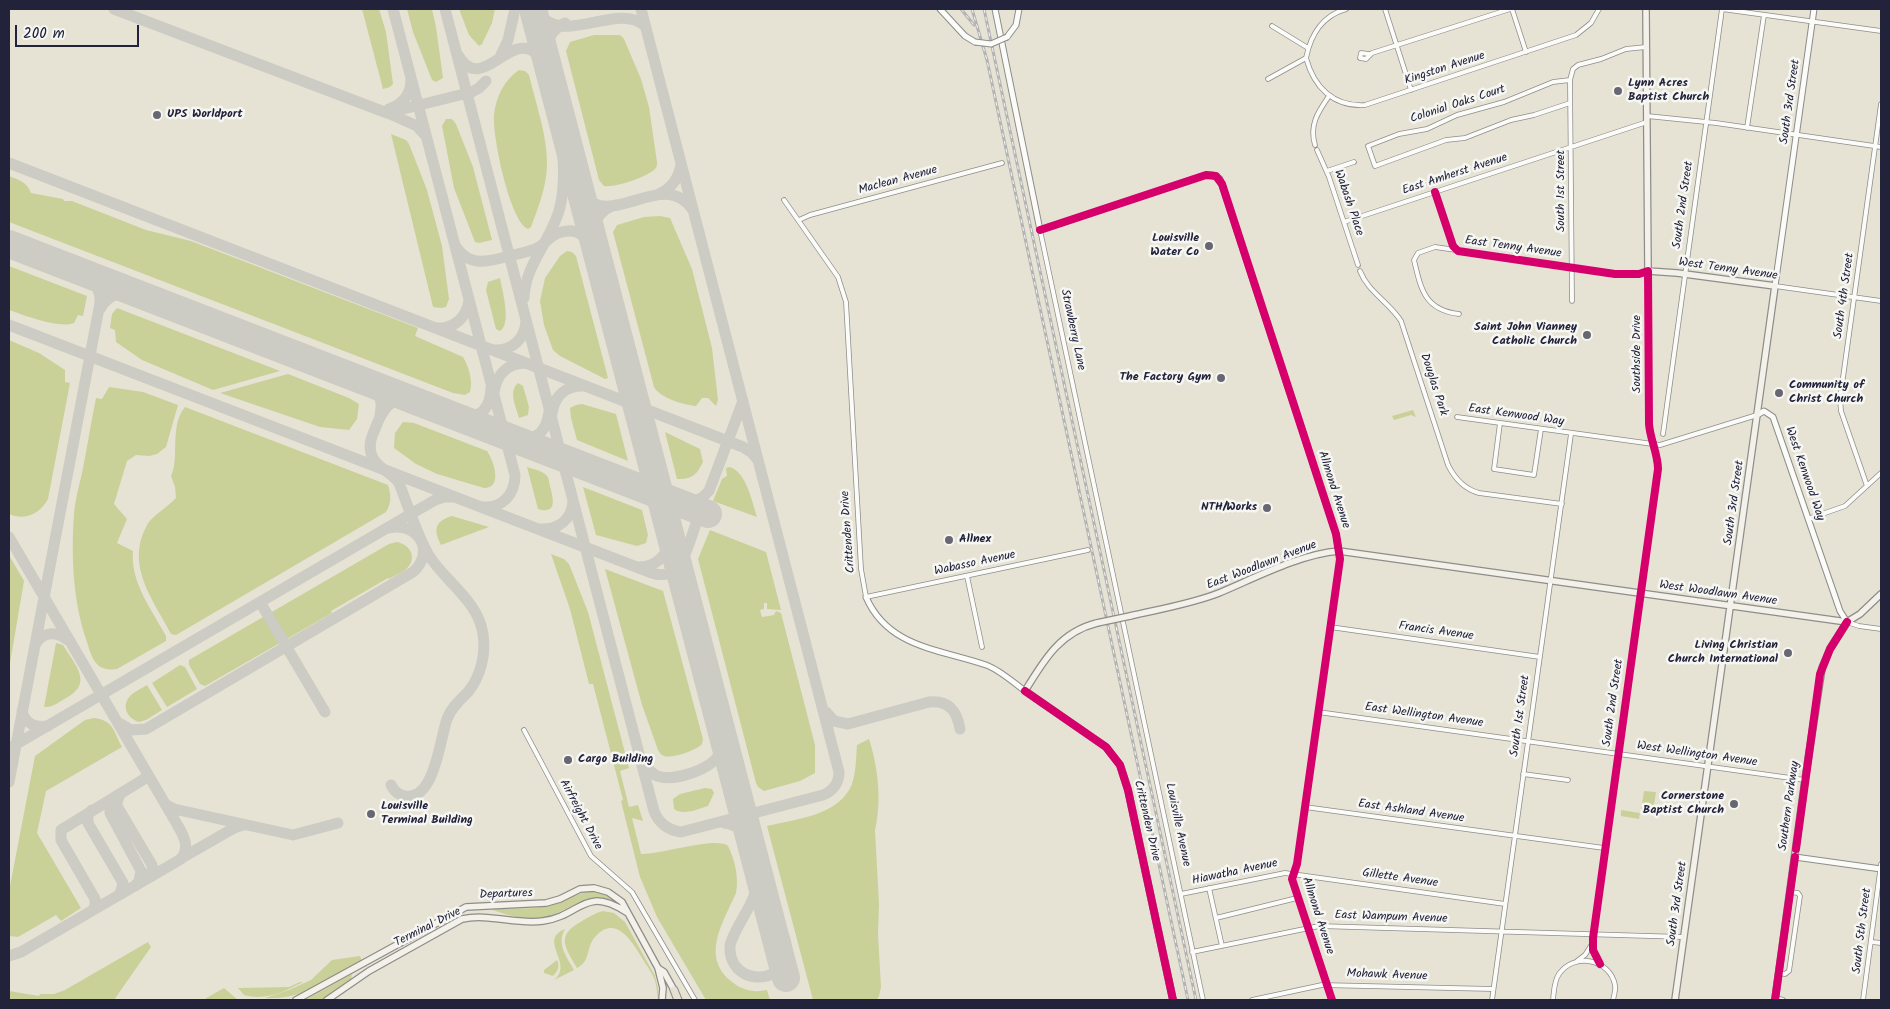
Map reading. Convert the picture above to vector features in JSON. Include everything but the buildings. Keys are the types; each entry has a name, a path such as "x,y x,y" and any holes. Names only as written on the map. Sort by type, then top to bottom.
{"highway":[{"path":"674,990 680,1000"}],"main road":[{"name":"Southside Drive","path":"1646,9 1648,271"},
{"name":"West Tenny Avenue","path":"1648,271 1657,270 1775,286"},
{"name":"South 3rd Street","path":"1675,1000 1775,286"},
{"name":"East Woodlawn Avenue","path":"1025,691 1059,643 1077,630 1097,623 1207,597 1277,568 1328,552 1339,551 1551,580"},
{"name":"West Woodlawn Avenue","path":"1551,580 1847,622"},
{"name":"Southern Parkway","path":"1776,999 1822,668 1830,650 1847,622 1860,614 1881,594"},
{"name":"Crittenden Drive","path":"1025,691 1106,747 1120,765 1128,790 1174,1000"},
{"name":"Departures","path":"296,1000 466,907 546,904 580,889 594,888 614,895 622,902 627,914"},
{"name":"Terminal Drive","path":"328,1000 368,970 462,919 477,917 543,922 560,917 586,903 597,901 613,904 627,914"},
{"path":"627,914 658,968 663,988 662,1000"},
{"path":"658,968 664,972 674,990"}],"street":[{"path":"940,9 965,36 975,42 991,44 1008,37 1016,26 1019,9"},
{"name":"Strawberry Lane","path":"994,9 1130,655"},
{"path":"1329,96 1317,84 1306,58 1313,34 1322,22 1332,14 1346,9"},
{"path":"1385,9 1411,90"},
{"path":"1369,54 1511,9 1526,52"},
{"name":"Kingston Avenue","path":"1329,96 1340,102 1356,106 1369,104 1576,35 1591,23 1599,9"},
{"path":"1722,9 1881,31"},
{"name":"South 2nd Street","path":"1663,434 1722,9"},
{"name":"South 3rd Street","path":"1775,286 1814,9"},
{"path":"1747,128 1764,15"},
{"path":"1272,26 1308,48"},
{"path":"1570,80 1571,72 1578,64 1601,59 1626,49 1646,47"},
{"path":"1268,79 1306,58"},
{"name":"Colonial Oaks Court","path":"1570,80 1553,82 1504,102 1457,115 1427,129 1399,134 1368,146 1375,166 1446,140 1466,138 1511,120 1534,115 1570,103"},
{"name":"South 1st Street","path":"1570,80 1572,301"},
{"name":"Wabash Place","path":"1329,96 1313,122 1312,135 1327,171 1358,265"},
{"name":"South 4th Street","path":"1867,486 1840,406 1881,104"},
{"path":"1647,119 1706,122 1881,147"},
{"name":"East Amherst Avenue","path":"1344,222 1572,147 1647,119"},
{"path":"1327,171 1354,162"},
{"name":"Maclean Avenue","path":"799,220 1002,163"},
{"name":"Allmond Avenue","path":"1040,230 1206,176 1212,175 1220,179 1332,523 1339,551 1340,559 1297,864 1292,874 1292,881 1332,1000"},
{"path":"1435,192 1454,248"},
{"name":"Crittenden Drive","path":"784,200 838,277 846,302 862,569 866,597 876,616 897,635 916,644 987,665 1025,691"},
{"name":"East Tenny Avenue","path":"1459,314 1444,312 1430,303 1424,292 1414,260 1419,252 1432,247 1454,248 1573,267"},
{"name":"West Tenny Avenue","path":"1573,267 1622,274 1640,274 1648,271"},
{"name":"Douglas Park","path":"1360,271 1370,288 1393,310 1401,321 1451,471 1458,480 1468,489 1490,495 1562,504"},
{"name":"Southside Drive","path":"1648,271 1649,424 1653,445"},
{"name":"West Tenny Avenue","path":"1775,286 1881,301"},
{"name":"West Kenwood Way","path":"1571,434 1653,445 1670,442 1764,412 1773,417 1840,611 1847,622"},
{"name":"East Kenwood Way","path":"1457,417 1571,434"},
{"path":"1500,423 1494,469 1534,474 1541,429"},
{"name":"South 1st Street","path":"1492,1000 1571,434"},
{"name":"South 2nd Street","path":"1614,1000 1616,986 1610,974 1600,964 1592,944 1658,469 1653,445"},
{"path":"1808,519 1845,506 1881,473"},
{"name":"Wabasso Avenue","path":"866,597 1088,550"},
{"path":"967,576 982,647"},
{"name":"West Woodlawn Avenue","path":"1847,622 1881,629"},
{"name":"Francis Avenue","path":"1330,627 1540,657"},
{"name":"Louisville Avenue","path":"1130,655 1203,1000"},
{"name":"East Wellington Avenue","path":"1318,712 1528,741"},
{"name":"Airfreight Drive","path":"524,730 591,856 632,892 695,1000"},
{"name":"West Wellington Avenue","path":"1528,741 1805,780"},
{"path":"1523,774 1568,780"},
{"name":"East Ashland Avenue","path":"1305,807 1604,848"},
{"path":"1795,858 1881,869"},
{"name":"South 5th Street","path":"1863,1000 1881,864"},
{"name":"Hiawatha Avenue","path":"1181,894 1278,873 1292,874"},
{"name":"Gillette Avenue","path":"1292,874 1505,904"},
{"path":"1209,888 1222,946"},
{"path":"1779,973 1785,974 1790,971 1800,894 1790,892"},
{"path":"1216,918 1298,898"},
{"name":"East Wampum Avenue","path":"1192,952 1319,926 1683,937"},
{"path":"1872,942 1881,943"},
{"path":"1553,1000 1555,984 1559,974 1587,952 1592,944"},
{"path":"1576,962 1589,961 1600,964"},
{"name":"Mohawk Avenue","path":"1252,1000 1328,985 1493,989"},
{"path":"1776,999 1783,1000"}],"green space":[{"path":"362,9 379,9 386,32 393,84 390,87 383,89"},
{"path":"407,9 432,9 443,78 436,82 432,80 413,32"},
{"path":"459,9 495,9 492,23 482,44 479,46 469,35"},
{"path":"594,35 620,35 624,39 641,79 649,107 657,166 651,172 623,184 604,186 599,180 566,51 570,42"},
{"path":"519,70 525,71 529,75 544,133 547,156 543,190 531,227 528,229 521,223 509,195 499,158 494,125 495,108 499,95 509,79"},
{"path":"446,119 452,119 456,124 473,167 492,240 475,242 454,188 442,126"},
{"path":"391,134 406,140 409,144 427,190 442,246 449,299 446,307 433,307"},
{"path":"9,176 25,184 31,193 63,199 64,201 72,201 146,230 191,241 418,328 415,336 463,357 470,374 470,392 465,395 453,393 9,222"},
{"path":"660,216 670,218 692,269 712,348 718,400 716,406 708,398 702,398 696,406 685,404 667,398 654,387 613,232 617,225 644,217"},
{"path":"567,251 572,252 576,256 608,378 605,379 560,356 553,350 544,325 540,301 545,278 560,256"},
{"path":"9,266 87,296 83,316 78,315 74,323 60,324 41,321 9,310"},
{"path":"500,278 506,314 504,327 500,331 496,329 486,290 488,282"},
{"path":"117,308 280,371 213,390 142,360 116,342 115,330 110,328 112,314"},
{"path":"9,340 39,353 65,370 65,382 70,383 48,499 41,509 32,515 21,517 9,514"},
{"path":"288,374 349,398 359,404 357,419 349,430 320,427 220,393"},
{"path":"518,383 523,386 529,407 528,415 519,418 513,395"},
{"path":"109,387 143,392 178,405 166,447 157,454 149,456 136,455 127,461 114,504 127,519 117,543 133,551 133,562 138,585 166,636 166,641 117,669 99,666 90,652 78,609 74,578 73,546 75,504 96,398 102,399"},
{"path":"582,404 616,414 628,461 577,440 570,408"},
{"path":"185,407 388,485 390,498 386,512 176,635 171,634 149,594 140,568 139,554 141,540 147,525 176,498 171,476 174,469 177,423"},
{"path":"1413,410 1416,417 1411,415 1394,420 1392,416"},
{"path":"403,422 414,423 487,451 494,467 495,479 493,484 490,487 484,488 437,474 416,464 394,448 395,433"},
{"path":"665,432 700,449 703,462 693,476 677,479"},
{"path":"527,467 542,472 548,477 553,500 549,510 538,509"},
{"path":"730,467 741,475 745,482 757,517 713,501 722,479 727,476 726,468"},
{"path":"583,487 642,510 648,535 646,543 637,546 596,535"},
{"path":"452,516 489,527 441,545 436,530 437,526 442,520"},
{"path":"710,530 766,552 781,610 767,609 767,603 764,603 764,609 760,610 762,617 774,615 776,611 781,613 815,745 815,773 800,781 764,791 756,783 698,559"},
{"path":"397,542 405,545 412,554 411,562 405,570 331,611 332,613 205,686 200,684 189,665 189,660 389,544"},
{"path":"551,554 564,559 569,564 588,612 629,768 620,771 629,807 638,805 643,821 632,818 641,854 700,844 712,843 728,846 736,869 737,887 717,938 717,961 722,971 739,987 757,991 767,990 770,1000 706,1000 657,917 640,877 621,801 623,800 593,684 589,684 570,609"},
{"path":"9,555 24,581 9,669"},
{"path":"605,569 663,591 703,739 702,744 695,749 668,757 662,755 658,750 642,705"},
{"path":"56,643 63,645 77,667 81,680 74,692 50,707 44,707"},
{"path":"180,665 185,667 197,689 167,707 152,683"},
{"path":"147,685 162,710 139,722 131,718 126,704 132,695"},
{"path":"101,719 110,724 122,747 46,791 37,833 81,908 61,921 56,915 18,937 9,936 9,891 35,756 85,720"},
{"path":"869,739 875,761 879,796 875,830 881,987 877,1000 813,1000 767,826 816,814 827,810 837,803 846,795 852,784 857,745"},
{"path":"705,788 712,789 714,793 708,806 687,812 674,809 673,799 680,794"},
{"path":"1644,791 1656,792 1653,812 1641,810"},
{"path":"1621,810 1640,813 1639,819 1621,816"},
{"path":"589,891 601,892 618,903 607,899 590,898 552,915 537,918 514,916 491,909 545,907"},
{"path":"603,911 614,913 625,922 655,976 658,1000 654,978 634,945 617,929 603,930 596,936 590,945 585,961 577,968 566,948 565,937 574,926 592,915"},
{"path":"565,929 562,945 574,970 554,980 559,974 561,967 554,939 557,934"},
{"path":"148,942 151,947 114,1000 9,1000 9,991 39,996 40,994 54,994 65,990"},
{"path":"360,956 362,961 316,987 291,996 265,998 311,980 332,960"},
{"path":"557,960 558,968 553,976 544,973 544,970"},
{"path":"352,974 351,980 323,1000 305,1000"},
{"path":"303,982 282,992 259,997 244,995 238,988 289,987"},
{"path":"224,988 238,1000 203,1000"}],"taxiway":[{"path":"114,9 387,113 472,92 486,81"},
{"path":"393,9 515,475 510,494 496,505 483,507"},
{"path":"445,9 654,811 664,826 681,832 823,795 835,786 839,772 641,9"},
{"path":"500,57 508,40 515,9"},
{"path":"535,9 546,21 559,26 574,26 619,18 633,20 645,26"},
{"path":"524,298 529,274 556,219 563,185 561,135 557,109 533,12"},
{"path":"546,53 547,43 551,35 565,23"},
{"path":"458,55 468,66 478,69 522,48 533,51 545,63"},
{"path":"389,109 405,98 410,90 411,80"},
{"path":"388,113 417,126 425,135"},
{"path":"571,149 580,189 594,204 608,206 667,194 681,198 693,210"},
{"path":"9,163 743,447 757,459"},
{"path":"659,194 668,189 674,182 679,174 681,164"},
{"path":"596,248 595,223 601,213 612,206"},
{"path":"457,248 469,259 490,261 533,250 558,233 570,231 580,233 593,248 605,289"},
{"path":"9,782 100,303 99,292 95,284 78,271"},
{"path":"100,309 108,299 118,294 130,293 143,296"},
{"path":"437,328 449,327 458,321 465,313 469,301"},
{"path":"494,350 507,348 517,342 523,333 526,321"},
{"path":"9,325 655,574 669,573 678,567 688,548 700,511"},
{"path":"494,393 497,381 504,371 513,365 526,363"},
{"path":"357,379 377,392 381,402 380,415"},
{"path":"552,414 555,402 562,393 572,387 584,386"},
{"path":"422,402 454,414 475,415 483,411 488,402 491,388"},
{"path":"391,785 400,795 415,795 423,789 430,779 439,753 447,719 456,704 468,692 476,679 482,664 484,649 483,634 475,611 428,554 399,483 377,464 371,452 372,436 379,419 388,406 393,402 406,400 425,405"},
{"path":"644,488 669,499 686,503 694,502 709,491 743,401"},
{"path":"478,424 510,436 531,438 539,434 545,426 549,412"},
{"path":"518,442 556,457 563,465"},
{"path":"13,746 435,500 452,497"},
{"path":"540,529 553,528 563,522 570,513 573,501"},
{"path":"639,567 656,562 667,549 669,537 661,506"},
{"path":"119,723 131,730 146,729 413,572 420,564 423,556 423,547 420,540 408,529 399,527 389,528"},
{"path":"9,537 180,829 186,849 181,859 21,952 9,956"},
{"path":"260,602 325,712"},
{"path":"35,645 42,637 50,634 59,635 68,640"},
{"path":"643,763 657,776 665,777 693,773 711,763 721,751 722,745 720,724 713,698"},
{"path":"826,712 834,721 848,724 929,702 936,702 951,708 957,717 960,729"},
{"path":"22,711 28,722 39,726 48,726"},
{"path":"92,911 95,906 95,899 61,840 61,830 149,776"},
{"path":"120,794 117,806 152,865 150,877"},
{"path":"115,797 110,806 110,813 141,871 139,881 135,886"},
{"path":"165,804 174,809 293,835 338,823"},
{"path":"92,810 88,814 88,823 123,883 120,894"},
{"path":"724,823 739,829 750,842"},
{"path":"180,859 234,828 243,825"},
{"path":"757,869 758,880 753,899 730,945 732,959 737,968 746,975 767,976 777,971 783,962 786,941 781,932 772,924"}],"runway":[{"path":"533,9 786,978"},
{"path":"9,244 708,514"}],"railway":[{"path":"961,9 974,25"},
{"path":"972,9 987,60 1188,1000"},
{"path":"984,9 1196,1000"}],"cycle path":[{"path":"1040,230 1206,175 1216,176 1222,184 1336,534 1340,559 1297,864 1292,879 1332,1000"},
{"path":"1435,192 1453,246 1458,251 1615,274 1639,274 1648,271 1649,424 1658,469 1593,938 1593,950 1600,964"},
{"path":"1796,849 1820,674 1830,649 1847,622"},
{"path":"1025,691 1106,747 1120,765 1128,790 1173,1000"},
{"path":"1775,1000 1795,857"}],"place":[{"name":"Lynn Acres Baptist Church","path":"1618,91"},
{"name":"UPS Worldport","path":"157,115"},
{"name":"Louisville Water Co","path":"1209,246"},
{"name":"Saint John Vianney Catholic Church","path":"1587,335"},
{"name":"The Factory Gym","path":"1221,378"},
{"name":"Community of Christ Church","path":"1779,393"},
{"name":"NTH/Works","path":"1267,508"},
{"name":"Allnex","path":"949,540"},
{"name":"Living Christian Church International","path":"1788,653"},
{"name":"Cargo Building","path":"568,760"},
{"name":"Cornerstone Baptist Church","path":"1734,804"},
{"name":"Louisville Terminal Building","path":"371,814"}]}
